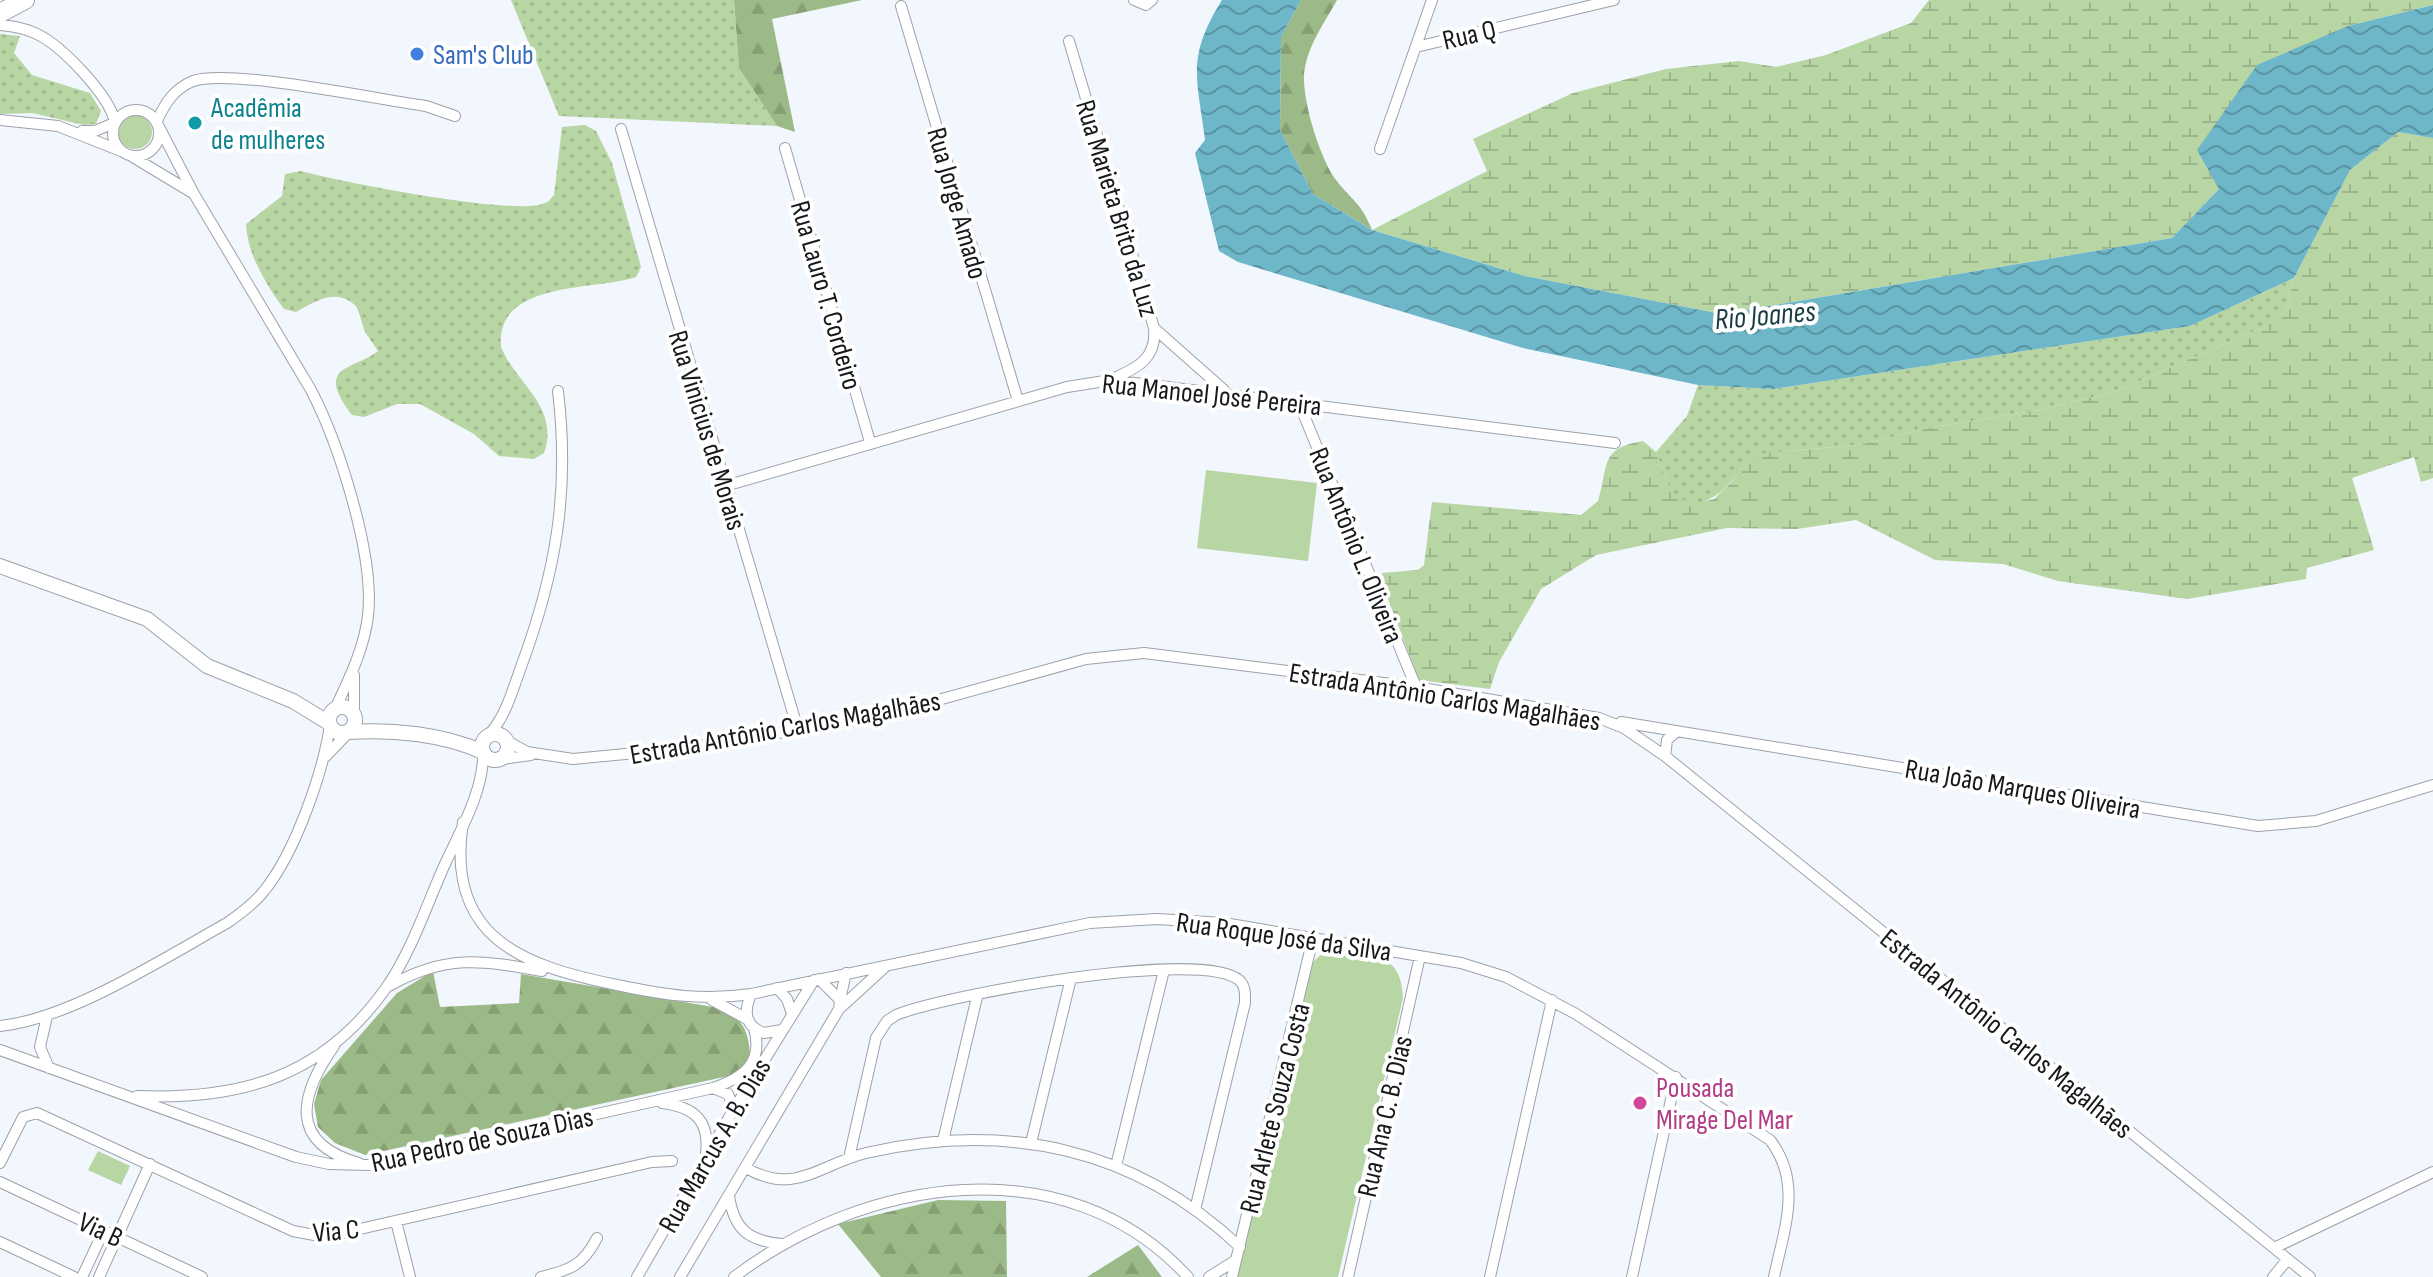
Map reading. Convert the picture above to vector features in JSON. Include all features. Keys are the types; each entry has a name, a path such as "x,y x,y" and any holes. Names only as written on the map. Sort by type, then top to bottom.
{"highway":[{"path":"0,13 25,0"}],"street":[{"path":"1134,0 1146,5 1152,0"},
{"path":"1380,149 1432,0"},
{"name":"Rua Q","path":"1416,47 1614,0"},
{"name":"Rua Jorge Amado","path":"901,6 1018,401"},
{"path":"0,25 24,28 45,38 100,93 115,122 115,143 126,154 149,152 158,140 157,123 166,103 184,85 221,77 426,106 455,116"},
{"name":"Rua Marieta Brito da Luz","path":"1069,41 1154,328 1182,356 1227,392"},
{"path":"0,120 95,131 115,122 124,112 166,103"},
{"path":"0,1026 47,1016 203,936 246,909 262,894 280,867 322,761 332,716 354,669 365,634 369,607 360,542 325,418 194,194 157,123 138,109"},
{"name":"Rua Vinicius de Morais","path":"621,129 798,730"},
{"path":"73,130 126,154 194,194"},
{"name":"Rua Lauro T. Cordeiro","path":"785,148 870,442"},
{"path":"1111,380 1147,359 1154,347 1154,328"},
{"name":"Rua Manoel José Pereira","path":"725,486 1081,383 1111,380 1227,392 1615,443"},
{"path":"478,788 484,745 507,705 543,607 556,554 563,461 558,391"},
{"name":"Rua Antônio L. Oliveira","path":"1298,401 1420,688"},
{"path":"0,566 147,619 207,666 332,716 339,733 396,732 484,745 497,734 507,741"},
{"name":"Estrada Antônio Carlos Magalhães","path":"502,759 541,755 573,759 618,757 798,730 913,709 1086,659 1123,654 1187,657 1420,688 1610,721 1665,756 2310,1277"},
{"path":"322,761 355,726 354,669"},
{"path":"369,1165 338,1155 323,1145 307,1117 309,1085 338,1042 387,987 478,788 508,753 504,729 507,705"},
{"path":"332,716 343,706 396,732"},
{"name":"Rua João Marques Oliveira","path":"1610,721 2258,826 2316,821 2433,785"},
{"path":"1665,756 1667,740 1677,731"},
{"name":"Estrada Antônio Carlos Magalhães","path":"507,741 541,755"},
{"path":"484,745 489,759 502,759"},
{"name":"Rua Roque José da Silva","path":"463,822 461,871 478,917 515,953 567,976"},
{"name":"Rua Roque José da Silva","path":"387,987 413,973 451,961 491,962 673,997 712,1000 1058,928 1125,920 1191,920 1313,938 1483,969 1552,1000 1763,1134 1786,1164 1791,1194 1774,1277"},
{"name":"Rua Arlete Souza Costa","path":"1232,1277 1313,938"},
{"name":"Rua Ana C. B. Dias","path":"1348,1277 1420,956"},
{"path":"840,1005 890,963"},
{"path":"849,1158 876,1038 887,1021 908,1009 1071,978 1164,970 1220,972 1239,980 1245,995 1195,1210"},
{"path":"1116,1166 1164,970"},
{"path":"850,972 852,993"},
{"path":"680,1277 840,1005 850,972"},
{"path":"1031,1143 1071,978"},
{"path":"817,980 840,1005"},
{"name":"Rua Marcus A. B. Dias","path":"637,1277 734,1109 792,1014 817,980"},
{"path":"777,988 787,999 792,1014"},
{"path":"751,994 751,1024"},
{"path":"943,1141 977,997"},
{"path":"712,1000 770,1034 782,1030"},
{"path":"1490,1277 1552,1000"},
{"path":"47,1016 40,1047 49,1068"},
{"name":"Rua Pedro de Souza Dias","path":"0,1050 296,1157 329,1164 369,1165 711,1089 736,1080 755,1061 758,1041 751,1024"},
{"path":"127,1096 189,1097 240,1090 294,1069 338,1042"},
{"path":"1632,1277 1676,1077"},
{"path":"705,1160 708,1136 697,1113 697,1100 711,1089 728,1094 734,1109"},
{"path":"650,1102 684,1107 697,1113"},
{"name":"Via C","path":"0,1163 23,1117 37,1113 302,1234 335,1235 652,1162 672,1161"},
{"path":"704,1124 716,1128 727,1124"},
{"path":"746,1168 764,1178 781,1182 849,1158 943,1141 988,1139 1031,1143 1116,1166 1195,1210 1240,1247"},
{"path":"99,1277 150,1164"},
{"path":"2274,1248 2433,1172"},
{"name":"Via B","path":"0,1182 202,1277"},
{"path":"734,1277 782,1244 879,1203 928,1191 981,1188 1052,1199 1100,1215 1160,1251 1187,1277 1197,1277"},
{"path":"729,1196 735,1222 742,1232 754,1239 782,1244"},
{"path":"396,1221 410,1277"},
{"path":"82,1277 104,1230"},
{"path":"541,1277 576,1268 587,1257 597,1238"},
{"path":"0,1242 74,1277"},
{"path":"2273,1277 2288,1259"},
{"path":"1209,1277 1236,1260"}],"green space":[{"path":"511,0 734,0 739,68 777,126 559,116"},
{"path":"734,0 862,0 772,19 795,132 777,126 739,68"},
{"path":"1301,0 1337,0 1310,49 1305,67 1305,93 1312,125 1330,170 1360,207 1372,230 1313,194 1280,130 1281,37"},
{"path":"1929,0 2433,0 2433,5 2348,26 2219,189 2172,238 1722,314 1525,276 1372,230 1487,171 1473,139 1573,93 1666,69 1739,61 1776,67 1826,55 1911,23"},
{"path":"0,34 20,36 14,53 32,75 90,93 101,111 96,124 84,125 32,113 0,114"},
{"path":"135,115 147,120 152,132 147,144 135,149 123,144 118,132 123,120"},
{"path":"585,125 596,131 612,163 641,267 636,277 551,292 530,299 514,310 503,325 501,347 534,397 546,422 544,453 534,459 499,456 474,434 420,404 397,404 364,417 352,415 336,387 337,378 348,367 378,351 365,332 357,307 334,297 319,300 296,312 284,309 265,280 250,247 246,224 282,196 285,174 301,171 426,196 528,206 546,202 554,195 562,127"},
{"path":"2398,132 2433,138 2433,478 2421,482 2414,457 2352,478 2374,550 2307,568 2306,579 2187,599 2058,581 2003,564 1935,560 1856,520 1797,529 1727,528 1596,555 1541,589 1499,662 1490,689 1419,680 1380,578 1382,573 1418,570 1424,565 1432,502 1581,515 1598,501 1605,468 1612,454 1619,448 1643,441 1656,452 1672,495 1693,504 1714,499 1731,483 1744,464 1764,453 1859,445 1928,428 2038,410 2114,392 2266,326 2285,312 2294,278 2350,170"},
{"path":"2294,278 2285,312 2266,326 2114,392 2038,410 1928,428 1859,445 1786,451 1744,464 1723,490 1693,505 1672,495 1656,452 1687,416 1698,385 1773,389 2190,326"},
{"path":"1206,470 1317,483 1308,561 1197,548"},
{"path":"1328,948 1368,953 1389,962 1401,982 1403,998 1338,1277 1236,1277 1313,962"},
{"path":"433,971 440,1007 519,1003 521,974 719,1008 735,1017 744,1028 750,1060 733,1075 365,1155 335,1143 318,1127 314,1104 321,1080 397,993"},
{"path":"98,1151 130,1166 121,1185 88,1170"},
{"path":"938,1200 1006,1201 1007,1277 881,1277 838,1224"},
{"path":"1138,1245 1162,1277 1087,1277"}],"water":[{"name":"Rio Joanes","path":"1222,0 1301,0 1281,37 1280,130 1313,194 1372,230 1525,276 1722,314 2172,238 2219,189 2197,150 2257,65 2348,26 2433,5 2433,138 2398,132 2350,170 2294,278 2190,326 1773,389 1698,385 1523,348 1238,262 1219,251 1195,153 1205,140 1197,83 1199,53 1203,37"}],"place":[{"name":"Sam's Club","path":"417,54"},
{"name":"Acadêmia de mulheres","path":"195,123"},
{"name":"Pousada Mirage Del Mar","path":"1640,1103"}]}
